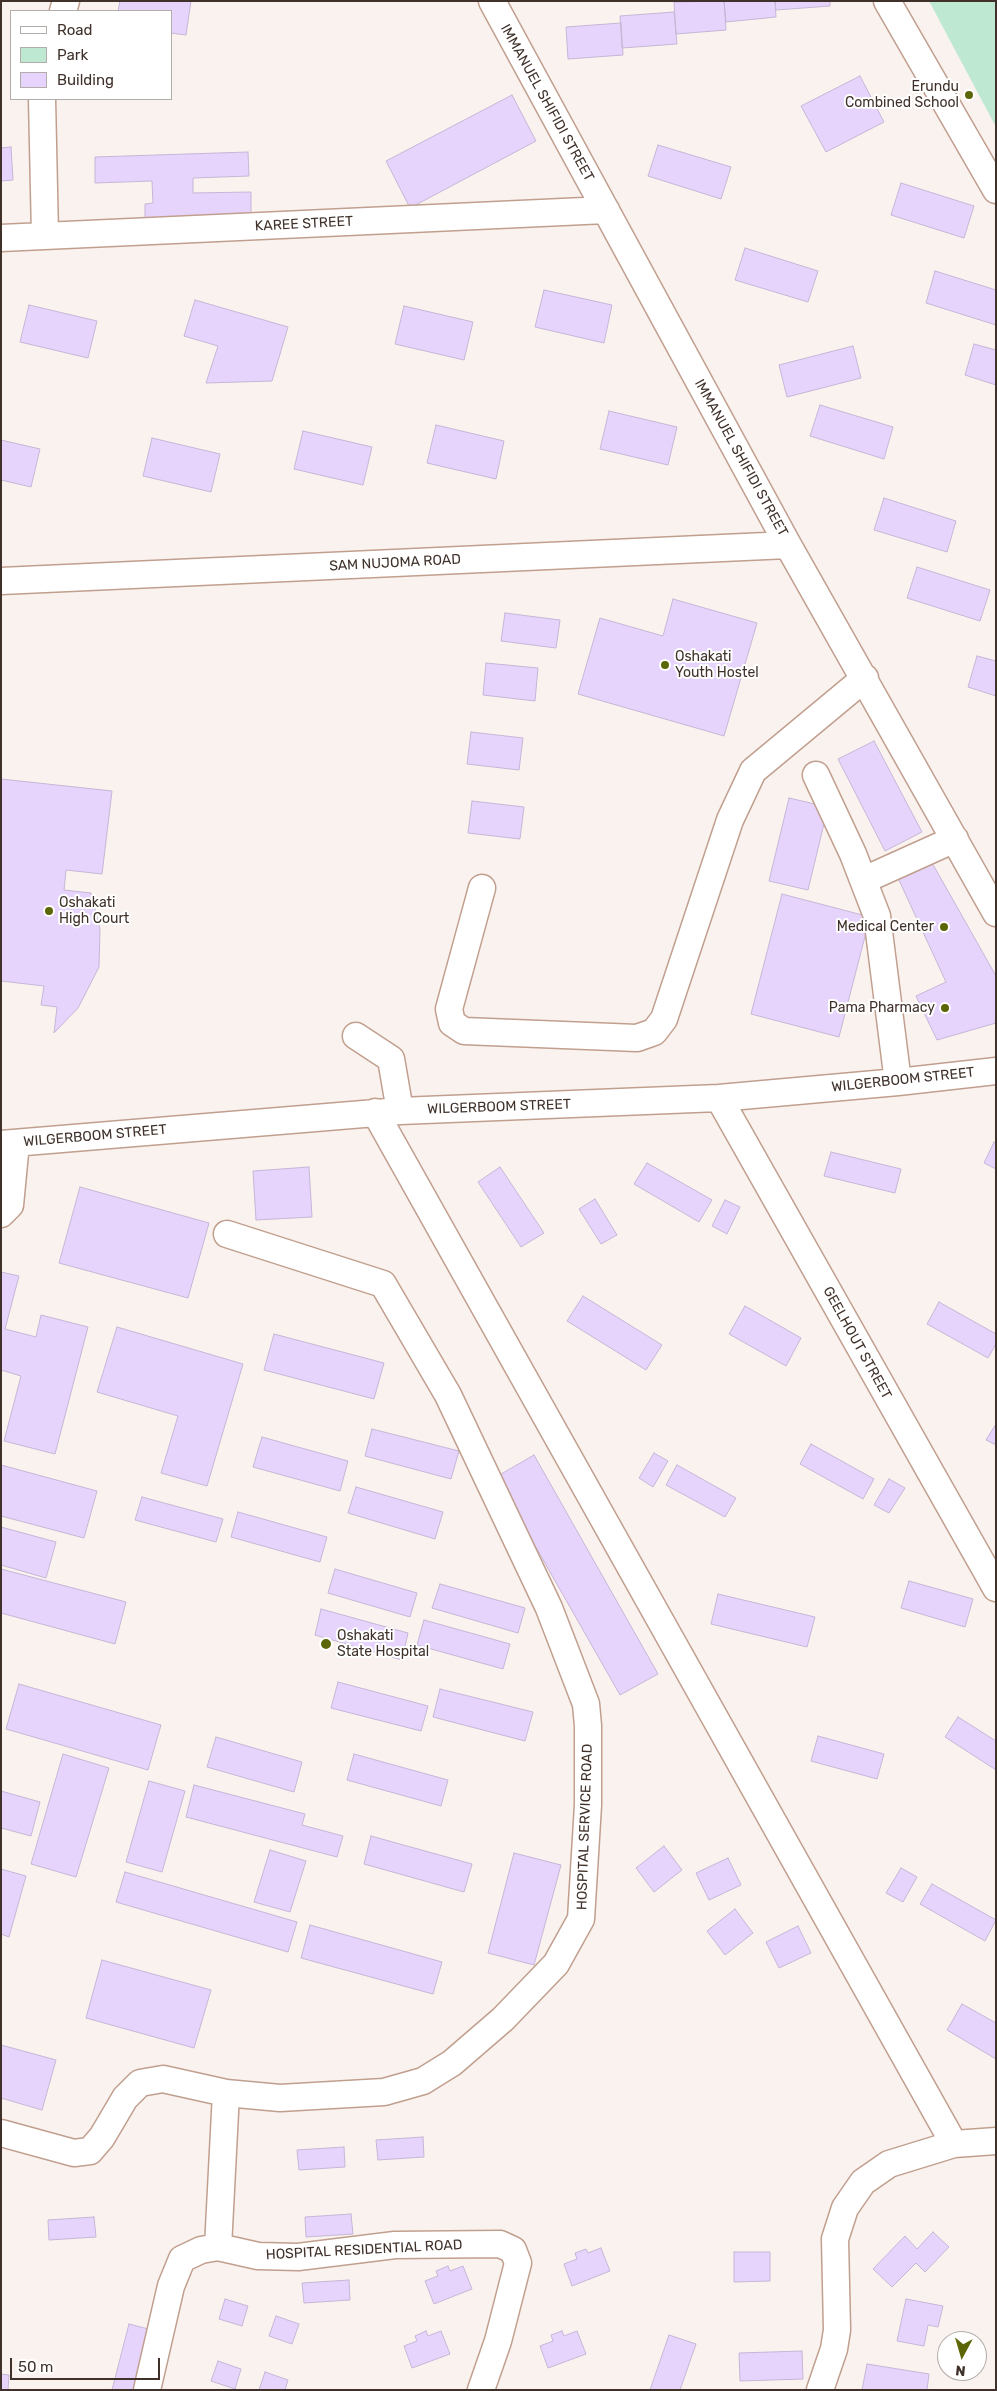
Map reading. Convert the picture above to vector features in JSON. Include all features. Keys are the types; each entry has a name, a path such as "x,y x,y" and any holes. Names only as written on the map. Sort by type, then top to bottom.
{"street":[{"name":"IMMANUEL SHIFIDI STREET","path":"492,1 788,545 865,678 996,913"},
{"path":"887,1 996,190"},
{"path":"42,100 45,235"},
{"name":"KAREE STREET","path":"1,238 606,210"},
{"name":"SAM NUJOMA ROAD","path":"1,582 788,545"},
{"path":"482,888 449,1010 452,1023 464,1032 637,1038 654,1032 664,1019 730,820 753,771 865,678"},
{"path":"816,774 864,880 877,916 898,1082"},
{"path":"864,880 955,839"},
{"path":"356,1036 391,1059 387,1111 954,2144"},
{"name":"WILGERBOOM STREET","path":"9,1144 387,1111 719,1098 898,1082 996,1070"},
{"name":"GEELHOUT STREET","path":"719,1098 996,1588"},
{"path":"1,1214 10,1205 9,1144"},
{"name":"HOSPITAL SERVICE ROAD","path":"1,2133 74,2153 90,2151 102,2137 125,2098 140,2083 163,2079 226,2093 280,2098 384,2092 423,2081 452,2063 503,2019 556,1964 581,1919 588,1805 588,1726 586,1704 549,1608 448,1394 383,1284 227,1234"},
{"path":"218,2247 226,2093"},
{"path":"820,2390 834,2349 837,2330 835,2240 845,2208 863,2182 889,2164 954,2144 996,2141"},
{"name":"HOSPITAL RESIDENTIAL ROAD","path":"147,2390 170,2286 182,2259 201,2250 218,2247 258,2256 298,2256 395,2245 500,2244 513,2250 518,2262 498,2341 482,2390"}],"green space":[{"path":"929,1 996,1 996,127"}],"building":[{"path":"120,1 191,1 186,35 172,33 172,10 118,10"},
{"path":"724,1 775,1 776,17 726,22"},
{"path":"724,1 726,30 676,34 674,2"},
{"path":"775,1 830,1 830,6 776,10"},
{"path":"674,12 677,44 622,48 620,16"},
{"path":"621,23 623,55 568,59 566,27"},
{"path":"860,76 884,122 826,152 801,106"},
{"path":"512,95 536,141 410,208 386,161"},
{"path":"658,145 731,167 721,199 648,176"},
{"path":"11,147 13,180 1,181 1,148"},
{"path":"248,152 249,176 193,178 193,193 251,192 251,221 145,224 145,204 153,203 152,181 95,183 95,157"},
{"path":"901,183 974,206 964,238 891,215"},
{"path":"745,248 818,271 808,302 735,280"},
{"path":"935,271 996,290 996,325 926,303"},
{"path":"544,290 612,305 604,343 535,327"},
{"path":"195,300 288,327 272,381 206,383 218,346 184,336"},
{"path":"29,305 97,321 88,358 20,342"},
{"path":"404,306 473,322 464,360 395,344"},
{"path":"974,344 996,350 996,385 965,375"},
{"path":"853,346 861,378 787,397 779,365"},
{"path":"820,405 893,427 884,459 810,436"},
{"path":"609,411 677,427 668,465 600,449"},
{"path":"436,425 504,441 496,479 427,463"},
{"path":"303,431 372,447 363,485 294,469"},
{"path":"152,438 220,454 211,492 143,476"},
{"path":"1,440 40,449 31,487 1,480"},
{"path":"884,498 956,521 947,552 874,530"},
{"path":"917,567 990,590 980,621 907,598"},
{"name":"Oshakati Youth Hostel","path":"673,599 757,623 724,736 578,694 600,618 663,636"},
{"path":"505,613 560,620 556,648 501,641"},
{"path":"977,656 996,661 996,696 968,687"},
{"path":"486,663 538,668 535,701 483,695"},
{"path":"471,732 523,738 519,770 467,764"},
{"path":"874,741 922,832 885,851 838,759"},
{"name":"Oshakati High Court","path":"1,779 112,791 102,874 66,870 64,890 91,893 100,929 99,967 78,1008 54,1033 57,1007 41,1005 44,986 1,981"},
{"path":"789,798 828,807 808,890 769,881"},
{"path":"472,801 524,807 520,839 468,833"},
{"name":"Medical Center","path":"931,861 996,976 996,1023 937,1040 916,996 946,982 898,878"},
{"path":"782,894 870,917 839,1037 751,1014"},
{"path":"994,1142 996,1143 996,1169 984,1163"},
{"path":"831,1152 901,1169 895,1193 824,1176"},
{"path":"647,1163 712,1200 699,1222 634,1184"},
{"path":"309,1167 312,1217 256,1220 253,1171"},
{"path":"500,1167 544,1233 521,1247 478,1182"},
{"path":"80,1187 209,1223 188,1298 59,1263"},
{"path":"595,1199 617,1235 601,1244 579,1209"},
{"path":"725,1200 740,1207 727,1234 712,1226"},
{"path":"1,1272 19,1276 5,1329 36,1337 41,1315 88,1327 55,1454 4,1441 21,1376 1,1370"},
{"path":"583,1296 662,1345 646,1370 567,1321"},
{"path":"939,1302 996,1334 996,1344 988,1358 927,1324"},
{"path":"745,1306 801,1338 786,1366 729,1334"},
{"path":"117,1327 243,1364 207,1486 161,1473 178,1416 97,1392"},
{"path":"274,1334 384,1363 374,1399 264,1370"},
{"path":"996,1424 996,1445 986,1440"},
{"path":"372,1429 459,1451 451,1479 365,1456"},
{"path":"262,1437 348,1461 340,1491 253,1467"},
{"path":"811,1444 874,1479 863,1499 800,1464"},
{"path":"654,1453 668,1461 653,1487 639,1478"},
{"path":"534,1455 658,1674 620,1695 496,1477"},
{"path":"1,1465 97,1491 84,1538 1,1516"},
{"path":"677,1465 736,1498 725,1517 666,1485"},
{"path":"889,1479 905,1488 889,1513 874,1505"},
{"path":"356,1487 443,1512 435,1539 348,1513"},
{"path":"142,1497 223,1519 216,1542 135,1520"},
{"path":"238,1512 327,1537 320,1562 231,1537"},
{"path":"1,1527 56,1542 46,1578 1,1565"},
{"path":"1,1569 126,1602 115,1644 1,1613"},
{"path":"335,1569 417,1593 410,1617 328,1593"},
{"path":"909,1581 973,1599 965,1627 901,1608"},
{"path":"440,1584 525,1608 518,1633 432,1608"},
{"path":"718,1594 815,1617 807,1647 711,1624"},
{"path":"321,1609 408,1633 402,1660 315,1635"},
{"path":"424,1620 510,1644 503,1669 417,1645"},
{"path":"338,1682 428,1706 421,1731 331,1708"},
{"path":"19,1684 161,1725 148,1770 6,1729"},
{"path":"440,1689 533,1712 525,1741 433,1717"},
{"path":"958,1717 996,1741 996,1770 945,1737"},
{"path":"818,1736 884,1754 877,1779 811,1761"},
{"path":"216,1737 302,1762 294,1792 207,1767"},
{"path":"63,1754 109,1768 76,1877 31,1864"},
{"path":"354,1754 448,1780 441,1806 347,1780"},
{"path":"149,1781 185,1791 162,1872 126,1862"},
{"path":"194,1785 305,1814 302,1825 343,1836 337,1857 186,1817"},
{"path":"1,1791 40,1802 31,1836 1,1828"},
{"path":"371,1836 472,1864 464,1892 364,1864"},
{"path":"664,1846 682,1870 654,1892 636,1868"},
{"path":"270,1850 306,1861 290,1912 254,1902"},
{"path":"514,1853 561,1865 534,1965 488,1953"},
{"path":"728,1858 741,1885 709,1900 696,1873"},
{"path":"901,1868 917,1877 903,1902 886,1893"},
{"path":"1,1869 26,1876 9,1937 1,1934"},
{"path":"125,1872 297,1922 288,1952 116,1902"},
{"path":"932,1884 996,1920 985,1941 920,1904"},
{"path":"735,1909 753,1933 725,1955 707,1931"},
{"path":"310,1925 442,1962 433,1994 301,1958"},
{"path":"798,1926 811,1953 779,1968 766,1942"},
{"path":"102,1960 211,1990 194,2048 86,2018"},
{"path":"962,2004 996,2023 996,2059 947,2030"},
{"path":"1,2045 56,2060 42,2110 1,2098"},
{"path":"423,2137 424,2157 378,2160 376,2140"},
{"path":"344,2147 345,2167 299,2170 297,2150"},
{"path":"351,2214 353,2234 306,2237 305,2217"},
{"path":"94,2217 96,2237 49,2240 48,2220"},
{"path":"933,2232 949,2247 925,2272 916,2263 892,2287 873,2269 905,2236 917,2249"},
{"path":"601,2248 610,2271 572,2286 564,2264 577,2259 575,2253 586,2249 588,2253"},
{"path":"734,2252 770,2252 770,2281 734,2282"},
{"path":"448,2266 450,2271 463,2266 472,2289 434,2304 425,2281 438,2276 436,2271"},
{"path":"349,2280 350,2300 304,2303 302,2283"},
{"path":"225,2299 248,2306 242,2326 219,2319"},
{"path":"906,2299 943,2306 938,2327 928,2325 924,2346 897,2341"},
{"path":"276,2316 299,2324 292,2344 269,2336"},
{"path":"129,2324 152,2330 136,2390 112,2390"},
{"path":"426,2331 428,2336 441,2331 450,2354 412,2368 404,2346 417,2341 415,2336"},
{"path":"562,2331 564,2336 577,2331 586,2354 548,2368 540,2346 553,2341 551,2335"},
{"path":"669,2335 696,2344 680,2390 650,2390"},
{"path":"802,2351 803,2379 740,2381 739,2353"},
{"path":"218,2361 241,2369 235,2389 211,2381"},
{"path":"867,2364 929,2374 927,2390 862,2390"},
{"path":"265,2372 288,2380 285,2390 259,2390"},
{"path":"1,2374 9,2375 8,2390 1,2390"}],"place":[{"name":"Erundu Combined School","path":"969,95"},
{"name":"Oshakati Youth Hostel","path":"665,665"},
{"name":"Oshakati High Court","path":"49,911"},
{"name":"Medical Center","path":"944,927"},
{"name":"Pama Pharmacy","path":"945,1008"},
{"name":"Oshakati State Hospital","path":"326,1644"}]}
